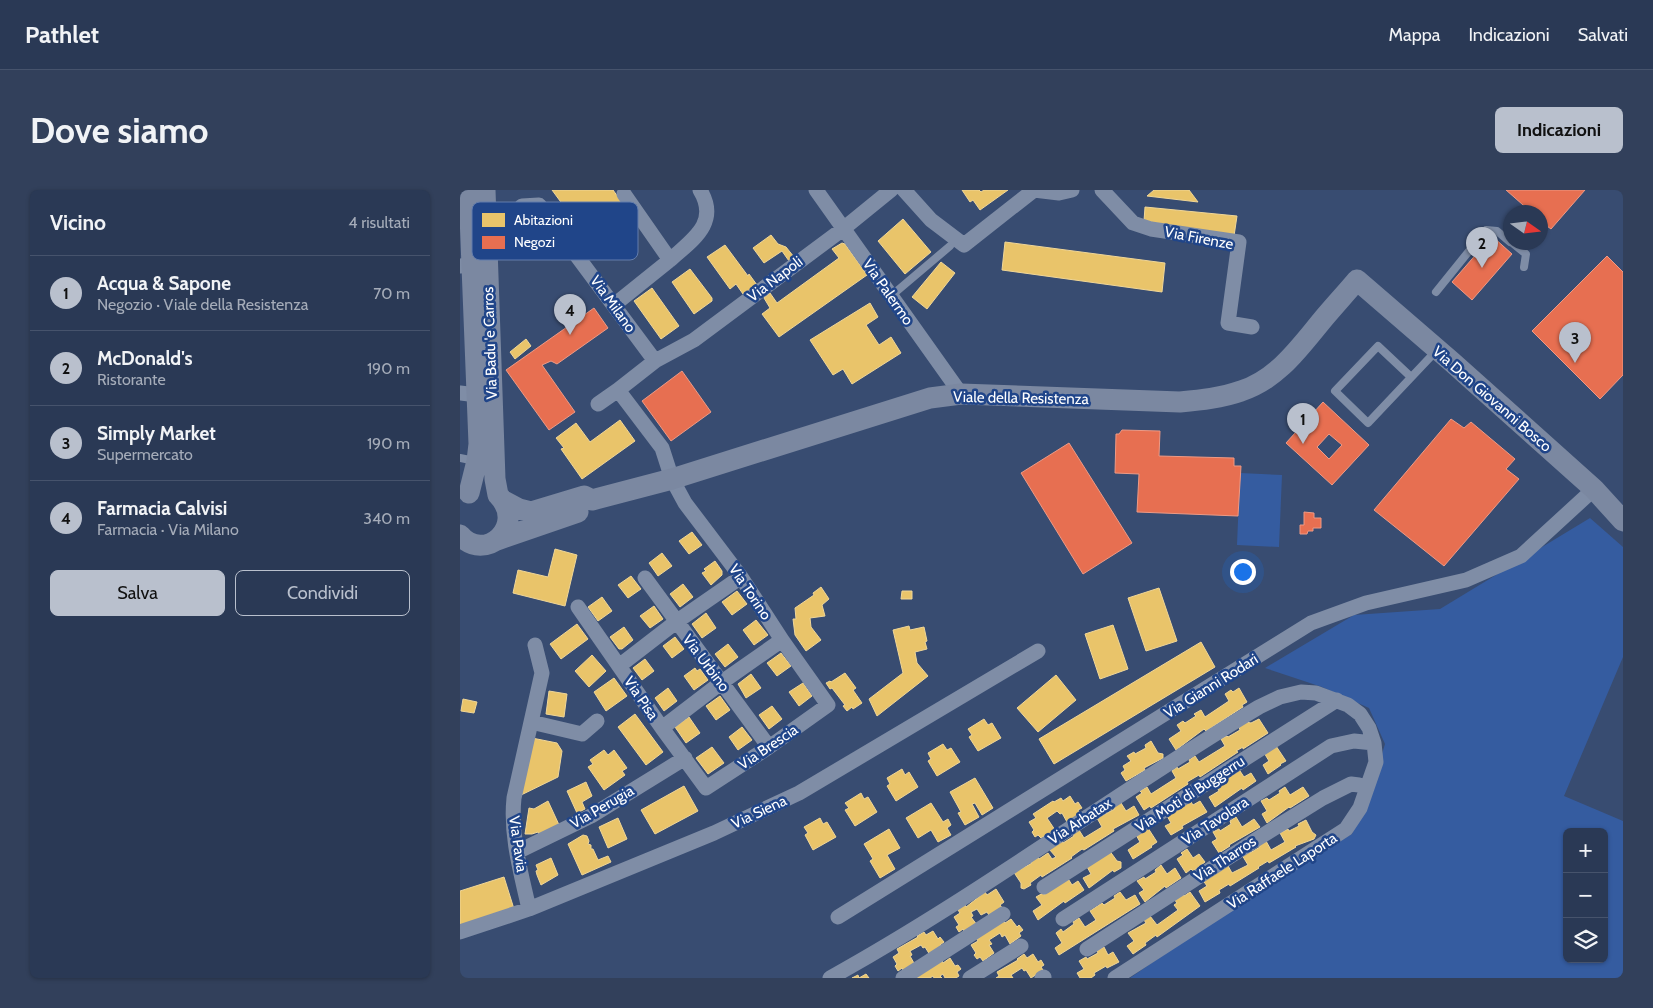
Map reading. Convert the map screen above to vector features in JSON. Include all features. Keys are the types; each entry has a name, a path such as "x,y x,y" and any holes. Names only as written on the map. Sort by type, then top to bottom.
{"main road":[{"name":"Via Badu 'e Carros","path":"469,190 472,246"},
{"name":"Via Badu 'e Carros","path":"464,496 469,460 479,444 468,394 473,264"},
{"name":"Via Badu 'e Carros","path":"473,264 495,479 501,498 508,509 509,518 504,534 479,546"},
{"name":"Viale della Resistenza","path":"464,496 476,490 484,490 518,509 531,512 584,496 592,500 672,478 930,398 961,394 1180,402 1213,398 1242,391 1268,378 1288,362 1357,280"},
{"name":"Via Don Giovanni Bosco","path":"1357,280 1594,489 1623,521"},
{"name":"Viale della Resistenza","path":"479,546 587,509 592,500"},
{"path":"460,535 479,546"}],"street":[{"path":"614,305 696,237 705,224 708,210 700,190"},
{"name":"Via Palermo","path":"816,190 961,394"},
{"name":"Via Napoli","path":"655,361 694,340 843,229 891,190"},
{"path":"904,190 931,220 964,245 1034,190 1059,193 1072,190"},
{"name":"Via Firenze","path":"1102,190 1133,223 1152,229 1240,242 1228,323 1252,327"},
{"path":"624,194 630,202"},
{"path":"638,214 670,260"},
{"name":"Via Milano","path":"580,260 655,361"},
{"path":"598,404 655,361"},
{"path":"618,390 662,448 672,478"},
{"name":"Via Torino","path":"672,478 685,503 740,577 828,705"},
{"name":"Via Gianni Rodari","path":"838,917 1311,623 1366,603 1466,580 1521,556 1594,489"},
{"path":"620,666 676,622 740,577"},
{"name":"Via Urbino","path":"644,578 769,747"},
{"name":"Via Pisa","path":"578,607 706,788"},
{"path":"662,728 722,682 782,640"},
{"name":"Via Pavia","path":"529,909 517,852 512,812 542,673 535,645"},
{"name":"Via Siena","path":"460,932 529,909 714,833 799,793 1038,651"},
{"name":"Via Arbatax","path":"830,978 860,962 1002,873 1084,818 1259,707 1280,696 1302,692 1316,692 1337,700"},
{"name":"Via Raffaele Laporta","path":"1115,978 1346,829 1360,808 1376,762 1374,743 1369,728 1360,714 1337,700"},
{"name":"Via Moti di Buggerru","path":"1044,887 1337,700"},
{"name":"Via Brescia","path":"706,788 769,747 828,705"},
{"path":"531,722 582,734 597,721"},
{"name":"Via Tavolara","path":"1063,919 1331,746 1354,741 1374,743"},
{"name":"Via Perugia","path":"517,852 591,816 685,758"},
{"name":"Via Tharros","path":"1087,949 1323,798 1350,784 1367,788"},
{"path":"903,978 1003,914"},
{"path":"970,978 1021,946"}],"lane":[{"path":"1436,292 1486,230 1497,231 1503,236"},
{"path":"891,296 950,246"},
{"path":"1521,250 1526,254 1524,267"},
{"path":"1411,377 1378,346 1334,391 1368,423 1437,350"}],"shaded area":[{"path":"1240,473 1282,475 1279,547 1237,545"},
{"path":"1590,518 1623,547 1623,657 1564,796 1623,821 1623,978 1130,978 1248,896 1352,834 1373,783 1385,744 1369,708 1322,687 1265,668 1354,615 1440,609"}],"building: Abitazioni":[{"path":"552,190 613,190 622,202 561,202"},
{"path":"962,190 979,190 981,192 984,190 1008,190 980,210 973,200 970,202"},
{"path":"1154,190 1189,190 1198,202 1147,196"},
{"path":"1145,207 1237,216 1234,236 1144,221"},
{"path":"903,219 931,252 905,274 878,241"},
{"path":"771,235 778,244 786,247 794,257 789,261 782,251 764,263 753,248"},
{"path":"1005,242 1165,263 1162,292 1002,270"},
{"path":"842,243 845,244 867,275 779,337 762,314 770,308 764,298 770,293 777,303 839,258 832,249"},
{"path":"725,245 757,285 743,294 736,284 730,289 707,257"},
{"path":"941,262 955,273 927,309 912,297"},
{"path":"690,269 712,298 712,301 694,314 672,282"},
{"path":"652,288 679,326 661,339 634,301"},
{"path":"870,303 878,317 866,325 879,345 891,337 901,353 852,384 843,369 833,375 810,340"},
{"path":"526,339 531,346 515,359 510,352"},
{"path":"620,420 635,441 582,479 561,449 564,448 556,438 576,423 590,442"},
{"path":"692,532 702,545 689,554 679,541"},
{"path":"555,549 577,555 565,606 513,593 518,570 548,577"},
{"path":"662,553 672,566 658,576 649,563"},
{"path":"715,561 722,571 722,575 711,585 702,573 706,571 704,569"},
{"path":"631,576 641,589 628,598 618,585"},
{"path":"683,584 693,597 680,607 670,594"},
{"path":"821,587 829,599 822,605 825,616 810,618 811,627 821,640 806,651 795,635 793,619 796,619 795,608 814,595 813,593"},
{"path":"1159,588 1177,641 1146,651 1128,598"},
{"path":"737,591 747,604 732,615 722,602"},
{"path":"902,591 912,591 912,599 901,599"},
{"path":"602,597 612,611 598,621 588,607"},
{"path":"654,606 663,619 650,628 640,616"},
{"path":"706,613 716,628 702,638 692,624"},
{"path":"756,620 768,635 754,645 743,630"},
{"path":"577,624 588,639 561,659 550,644"},
{"path":"1113,625 1128,669 1100,679 1085,634"},
{"path":"909,626 910,630 924,627 927,649 915,652 917,663 928,676 877,716 869,699 903,673 893,630"},
{"path":"624,627 633,640 622,649 619,649 610,637"},
{"path":"675,637 684,649 672,658 663,646"},
{"path":"1201,642 1215,667 1054,764 1039,739"},
{"path":"728,644 738,657 725,667 715,654"},
{"path":"781,653 791,666 777,676 767,663"},
{"path":"592,655 606,671 589,687 575,671"},
{"path":"645,659 654,671 642,680 633,668"},
{"path":"695,668 697,671 700,669 708,680 694,690 684,676"},
{"path":"845,673 856,688 853,690 862,703 847,711 843,706 845,705 826,683"},
{"path":"751,674 761,688 746,698 738,684"},
{"path":"1056,675 1076,700 1038,732 1017,708"},
{"path":"614,678 627,696 606,711 594,692"},
{"path":"803,683 812,696 799,706 789,692"},
{"path":"668,688 677,701 664,711 655,698"},
{"path":"1239,688 1247,702 1242,705 1243,707 1206,731 1204,729 1176,750 1169,739 1181,731 1177,725 1183,721 1185,723 1196,716 1194,714 1201,710 1205,717 1229,701 1225,694"},
{"path":"549,691 567,694 564,717 546,714"},
{"path":"720,696 730,710 716,720 706,706"},
{"path":"463,699 477,702 474,713 461,711"},
{"path":"772,706 782,719 769,729 759,715"},
{"path":"635,714 663,752 646,765 618,727"},
{"path":"689,717 700,733 686,743 675,727"},
{"path":"984,719 988,725 992,723 1001,738 978,751 969,737 972,735 968,729"},
{"path":"1259,719 1268,733 1243,749 1243,747 1236,751 1238,752 1200,777 1199,775 1187,782 1188,784 1151,808 1150,806 1144,810 1136,797 1142,793 1140,791 1147,787 1151,794 1176,778 1172,771 1177,767 1178,769 1190,762 1189,760 1195,756 1199,762 1225,746 1221,739 1240,730 1239,727 1246,722 1251,723"},
{"path":"742,727 752,740 738,750 729,737"},
{"path":"532,738 557,743 562,751 558,777 519,796"},
{"path":"1151,741 1158,753 1163,754 1163,758 1144,768 1145,770 1126,781 1121,773 1125,770 1123,766 1131,761 1127,756 1146,748 1145,745"},
{"path":"943,744 947,750 951,748 960,762 937,776 928,761 931,759 928,753"},
{"path":"1276,746 1286,761 1268,774 1263,765 1269,761 1263,751"},
{"path":"712,747 724,763 708,774 696,758"},
{"path":"604,750 608,755 614,750 627,768 622,771 625,775 604,790 588,767 593,764 590,760"},
{"path":"1238,768 1244,777 1251,773 1256,781 1243,790 1242,788 1215,807 1209,797 1219,791 1215,784"},
{"path":"902,769 905,775 909,772 918,787 896,801 887,786 890,784 887,778"},
{"path":"975,778 993,808 982,815 975,803 972,804 979,817 965,825 958,813 961,812 950,792"},
{"path":"586,782 592,796 582,802 585,809 577,813 567,791"},
{"path":"684,786 698,811 655,834 641,810"},
{"path":"1285,787 1290,795 1303,787 1309,796 1289,807 1267,823 1262,814 1267,811 1261,801 1267,798 1269,800 1280,793 1279,791"},
{"path":"861,793 864,799 868,797 877,812 855,826 845,810 849,808 845,803"},
{"path":"1070,796 1075,804 1078,802 1082,808 1078,810 1080,814 1067,822 1062,813 1060,814 1057,811 1047,818 1055,830 1041,838 1038,835 1035,837 1032,832 1034,830 1029,822 1036,818 1033,814 1053,801 1061,798 1063,801"},
{"path":"1189,799 1193,805 1200,801 1207,812 1182,826 1183,828 1171,835 1165,826 1171,823 1166,814"},
{"path":"548,801 560,827 540,837 538,832 525,834 529,808 534,809"},
{"path":"931,803 943,822 948,819 951,825 947,828 951,835 938,842 931,830 918,838 906,818"},
{"path":"1121,803 1126,811 1134,806 1139,815 1113,829 1114,831 1084,850 1082,849 1072,858 1042,877 1041,875 1030,883 1031,885 1024,889 1021,888 1021,883 1013,871 1032,863 1030,860 1037,856 1039,859 1048,853 1052,859 1056,857 1049,849 1062,841 1063,843 1074,836 1073,834 1079,830 1084,838 1102,827 1097,818 1115,809 1114,807"},
{"path":"1236,817 1242,827 1254,819 1260,827 1219,853 1212,842 1217,839 1213,832 1219,829 1220,831 1231,824 1230,821"},
{"path":"618,818 627,839 608,848 599,827"},
{"path":"820,818 823,824 827,822 836,837 813,850 805,835 808,833 804,827"},
{"path":"1306,820 1312,832 1316,835 1314,839 1295,846 1269,863 1268,861 1230,886 1229,884 1219,890 1220,893 1205,902 1199,891 1207,886 1202,879 1227,864 1232,873 1248,865 1242,855 1249,851 1250,853 1266,841 1271,850 1285,842 1280,833 1299,826 1298,824"},
{"path":"1148,828 1157,842 1133,859 1128,850 1140,842 1135,833"},
{"path":"889,829 900,848 887,855 895,869 880,878 870,861 873,859 864,844"},
{"path":"583,835 587,836 588,844 591,845 591,849 593,849 598,860 608,856 611,862 582,875 568,844"},
{"path":"1187,849 1193,858 1199,854 1205,862 1193,871 1191,869 1186,873 1177,859"},
{"path":"1109,850 1117,861 1121,862 1121,868 1114,872 1113,870 1089,888 1083,878 1091,874 1086,865"},
{"path":"551,858 558,875 541,885 536,865"},
{"path":"1161,865 1167,874 1175,868 1181,878 1166,888 1165,886 1145,902 1139,893 1144,890 1137,881 1144,877 1145,879 1156,872 1155,870"},
{"path":"504,877 514,909 460,926 460,891"},
{"path":"1067,877 1072,885 1078,881 1084,890 1065,903 1064,901 1038,920 1033,911 1042,905 1036,897 1043,893 1044,895"},
{"path":"996,889 1004,902 1000,905 1003,909 990,917 987,912 981,915 977,909 971,912 973,916 971,917 977,925 965,933 963,929 959,932 956,927 959,925 954,917 960,913 958,910 965,905 966,907 985,892 987,895"},
{"path":"1120,892 1126,900 1135,895 1140,904 1059,955 1055,948 1062,943 1056,933 1061,929 1063,932 1079,918 1085,927 1096,920 1090,911 1102,903 1104,905 1115,898 1114,896"},
{"path":"1190,892 1200,906 1157,937 1156,935 1133,954 1127,946 1134,941 1128,933 1146,923 1144,920 1150,916 1157,925 1178,910 1174,905 1177,903 1174,899 1182,893 1184,896"},
{"path":"1011,919 1017,927 1019,925 1023,930 1019,933 1021,936 1010,944 1005,935 1002,937 1000,933 989,940 992,944 989,945 994,953 983,961 980,957 977,959 971,945 978,941 976,938 1003,920 1005,923"},
{"path":"933,931 938,939 940,937 944,942 940,945 942,948 930,955 925,947 923,948 921,945 910,951 912,955 910,956 915,965 904,972 902,968 898,971 893,957 899,953 897,949 924,932 926,935"},
{"path":"1104,947 1108,955 1113,952 1119,962 1107,968 1106,966 1094,973 1095,975 1091,978 1080,978 1077,973 1084,969 1079,961 1098,953 1097,951"},
{"path":"1024,954 1027,958 1033,954 1038,962 1041,960 1044,965 1041,967 1043,970 1031,978 1026,970 1024,971 1022,968 1011,975 1013,978 996,978 999,976 997,972 1018,960"},
{"path":"950,958 955,966 958,965 961,969 957,972 959,976 956,978 945,978 943,974 940,976 942,978 934,978 933,976 930,978 915,978 942,960 943,963"},
{"path":"866,974 869,978 859,978"}],"building: Negozi":[{"path":"1506,190 1585,190 1551,229 1548,227 1548,205 1523,205"},
{"path":"1492,236 1503,246 1503,250 1508,250 1512,254 1472,300 1452,282"},
{"path":"1607,256 1623,272 1623,375 1600,399 1532,331"},
{"path":"594,308 608,328 557,364 551,361 542,365 575,412 549,430 506,370"},
{"path":"682,371 711,412 671,441 642,401"},
{"path":"1323,402 1369,445 1332,485 1286,443","holes":["1329,434 1342,445 1329,459 1317,447"]},
{"path":"1451,419 1464,428 1471,422 1515,459 1506,469 1519,479 1444,566 1374,510"},
{"path":"1122,430 1160,431 1159,456 1234,458 1234,466 1241,466 1238,516 1137,512 1139,474 1115,473 1116,434 1119,434"},
{"path":"1069,443 1132,543 1083,574 1021,473"},
{"path":"1304,512 1314,513 1314,518 1321,518 1321,528 1313,528 1313,531 1308,531 1307,534 1300,534 1300,525 1304,525"}],"place":[{"name":"McDonald's","path":"1482,268"},
{"name":"Farmacia Calvisi","path":"570,335"},
{"name":"Simply Market","path":"1575,363"},
{"name":"Acqua & Sapone","path":"1303,444"}]}
